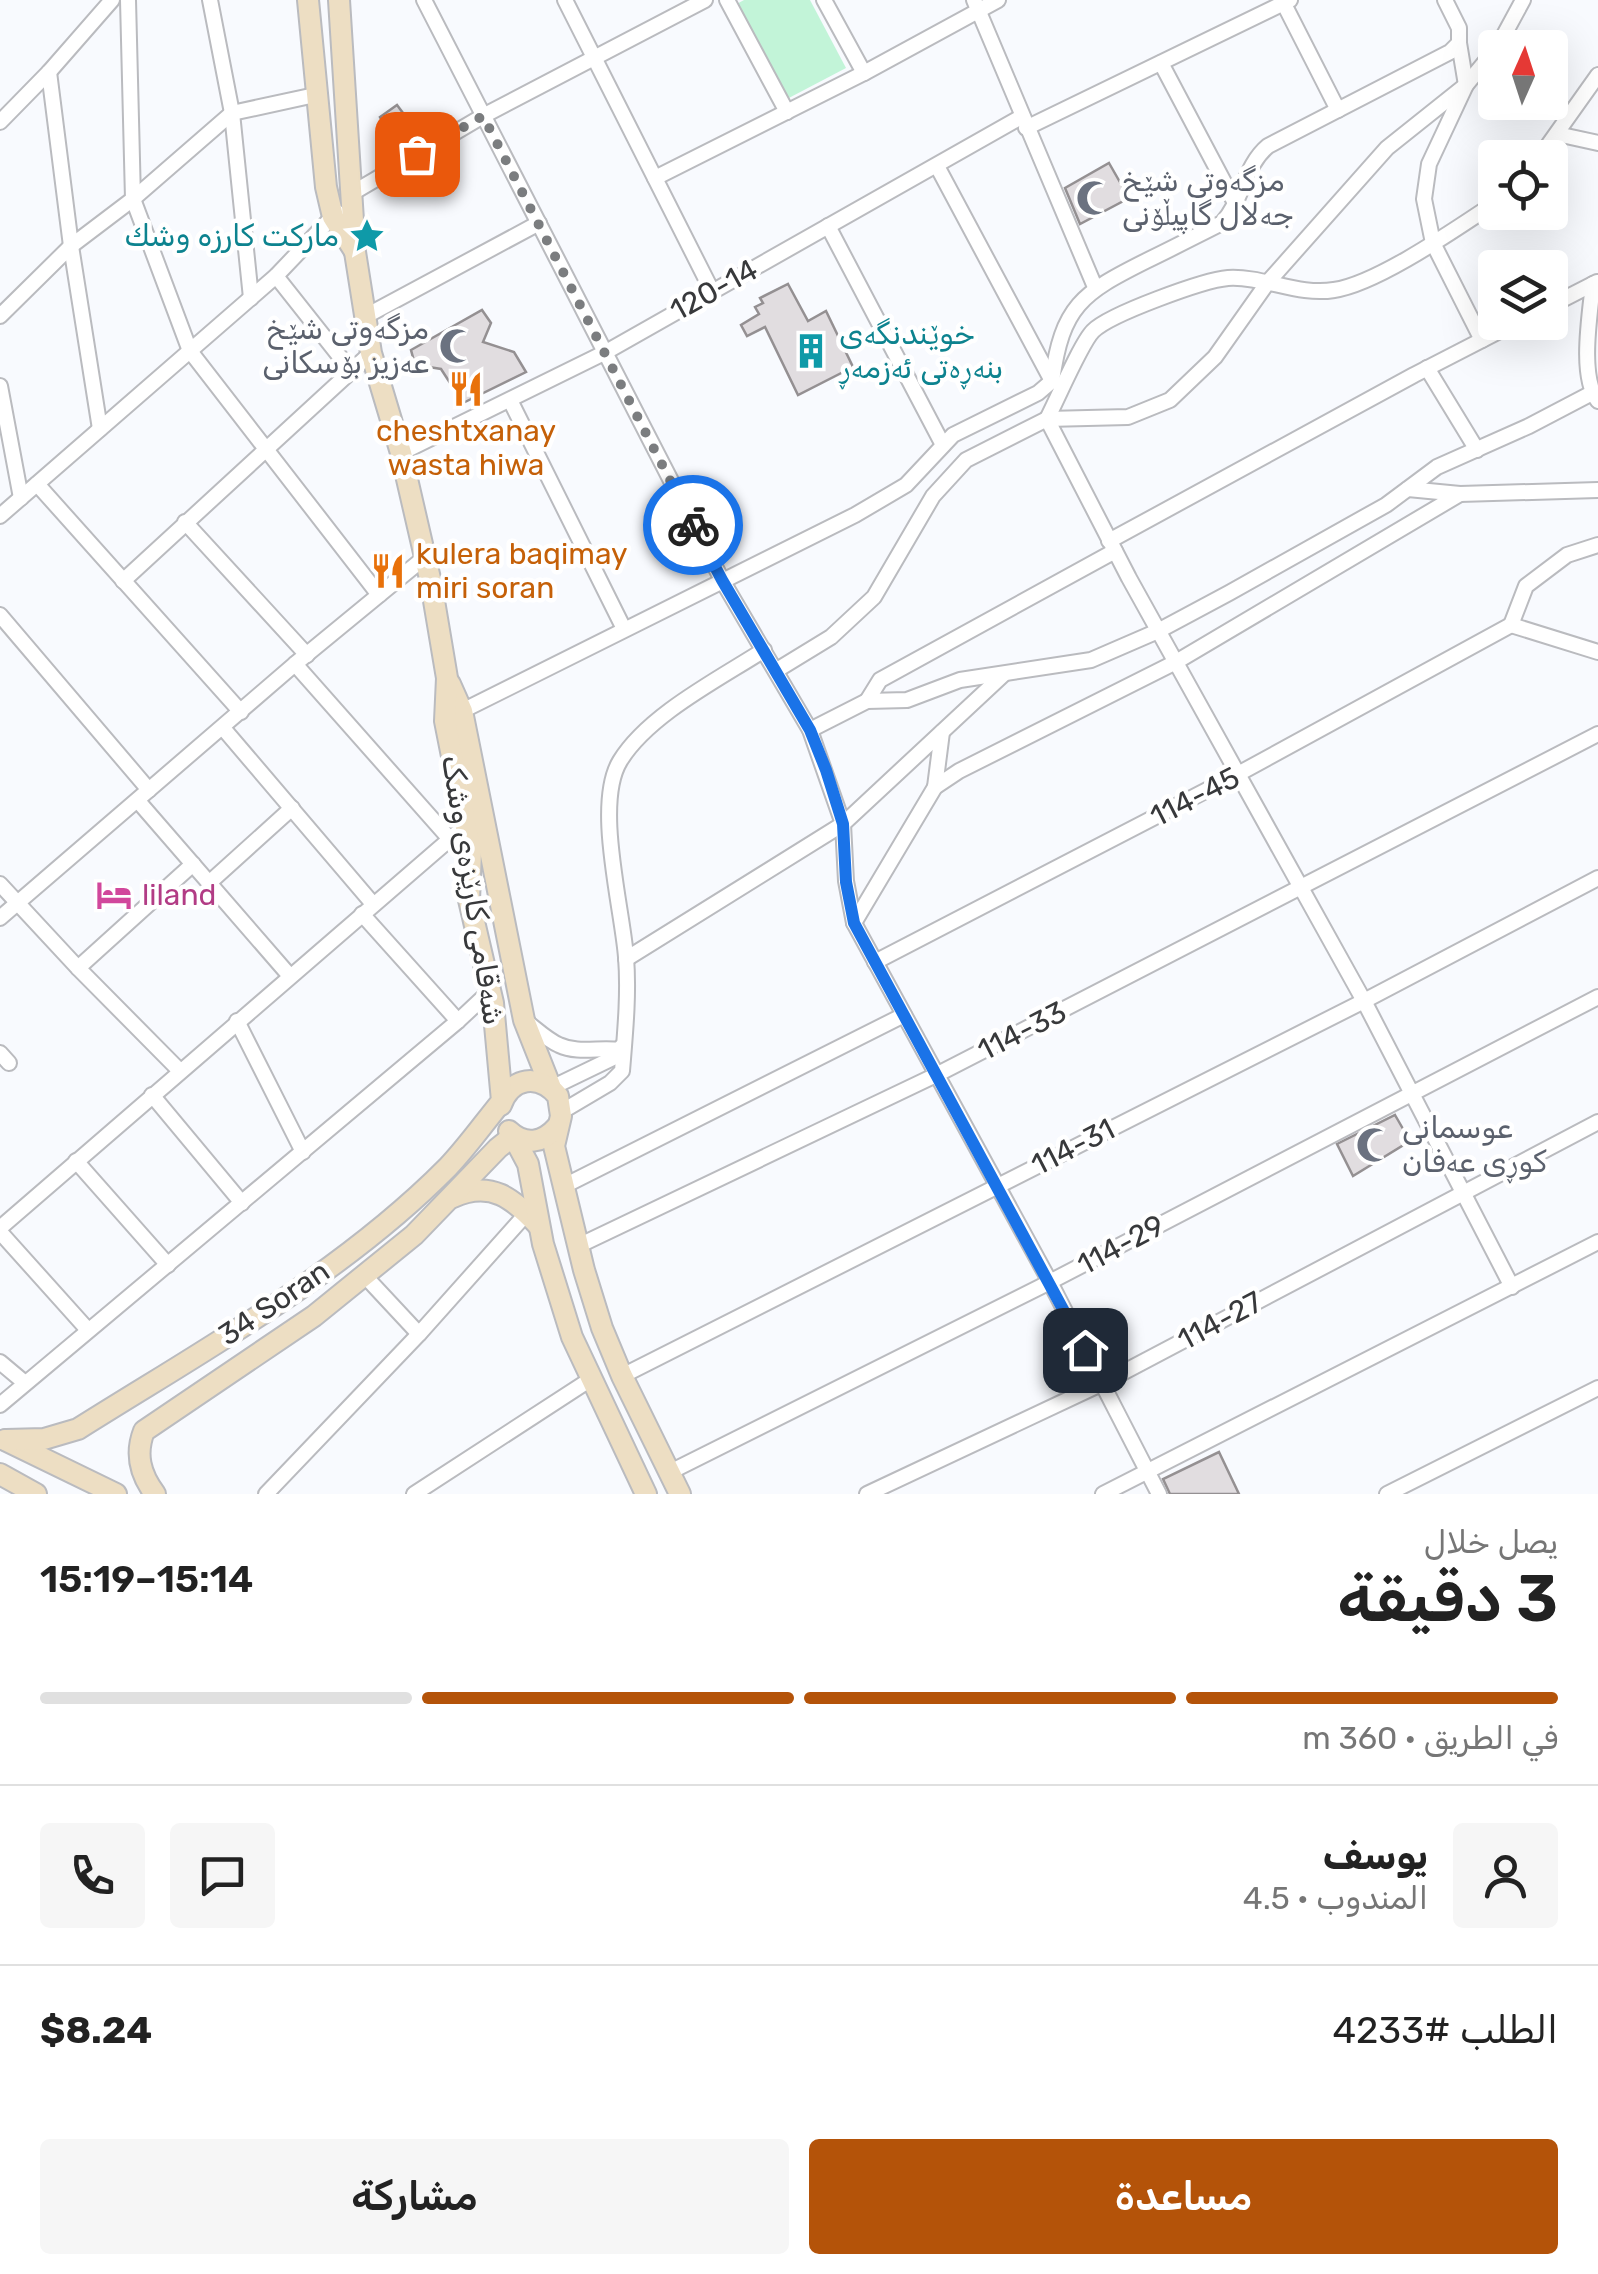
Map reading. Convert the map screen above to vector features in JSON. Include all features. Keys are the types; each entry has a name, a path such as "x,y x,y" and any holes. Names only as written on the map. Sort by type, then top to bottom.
{"main road":[{"name":"شەقامی کارێزەی وشک","path":"308,0 326,187 334,217 355,252"},
{"name":"شەقامی کارێزەی وشک","path":"339,0 355,252 370,353 401,453 447,678 445,721 471,852 469,900 490,991 502,1073 502,1101"},
{"name":"شەقامی کارێزەی وشک","path":"447,678 462,710 524,1020 551,1088"},
{"path":"470,876 493,873"},
{"path":"638,1491 572,1338 534,1220 528,1164 502,1120 502,1101 521,1082 532,1080 551,1088 558,1096 554,1146 602,1328 680,1494"},
{"name":"34 Soran","path":"3,1438 44,1439 78,1428 306,1283 378,1231 449,1165 502,1101"},
{"path":"513,1136 541,1140 559,1119"},
{"name":"34 Soran","path":"154,1494 139,1464 144,1430 314,1316 414,1234 513,1136"},
{"path":"447,1200 472,1188 494,1190 534,1220"},
{"path":"166,1373 189,1398"},
{"path":"3,1438 116,1494"},
{"path":"0,1474 36,1494"}],"street":[{"path":"0,122 50,72 112,0"},
{"path":"128,0 134,199 190,351 379,595"},
{"path":"210,0 232,113 251,298"},
{"path":"424,0 722,580 810,730 843,824 846,882 854,923 1050,1282 1160,1494"},
{"path":"565,0 712,291"},
{"path":"0,516 276,276 334,217 352,191 483,116 705,0"},
{"path":"727,0 786,112"},
{"path":"824,0 864,73"},
{"path":"655,178 864,73 976,5 998,0"},
{"path":"1445,0 1459,28 1466,85 1429,164 1424,199 1432,243 1478,332"},
{"path":"1506,30 1522,0"},
{"path":"1285,1 1338,110"},
{"name":"120-14","path":"401,453 606,352 937,166 1285,1"},
{"path":"976,5 1095,287"},
{"path":"462,710 855,516 906,485 953,434 1038,393 1052,381 1055,358 1069,319 1095,287 1222,223 1260,152 1460,44"},
{"path":"1161,63 1235,204"},
{"path":"777,670 831,637 874,597 933,496 966,460 1047,419 1128,417 1170,400 1216,357 1268,282 1387,148 1466,85 1478,71"},
{"path":"50,72 71,246 100,429"},
{"path":"1552,140 1598,74"},
{"path":"0,316 71,246 134,199 232,113 315,95"},
{"path":"1557,134 1598,143"},
{"path":"937,166 1052,381"},
{"path":"1047,419 1093,331 1133,308 1226,278 1268,282 1308,292 1338,290 1363,281 1478,214"},
{"path":"366,316 539,223"},
{"path":"828,226 943,446"},
{"path":"276,276 352,372"},
{"path":"1568,297 1596,283"},
{"path":"866,700 907,700 960,680 1091,660 1158,631 1386,505 1438,468 1595,397 1587,345 1596,283"},
{"path":"810,730 866,700 880,680 1482,340"},
{"path":"401,453 606,352"},
{"path":"122,581 370,353"},
{"path":"1427,368 1477,450"},
{"path":"0,386 21,498"},
{"path":"510,400 624,628"},
{"path":"1047,419 1158,631 1364,1001 1512,1287"},
{"path":"37,484 241,712"},
{"path":"1408,488 1460,494 1598,490"},
{"path":"935,787 959,771 1176,662 1460,494"},
{"path":"88,1330 2,1224 453,836 185,522"},
{"path":"1598,545 1568,555 1526,586 1511,625 1598,652"},
{"path":"0,918 424,558"},
{"path":"0,615 193,864 290,975"},
{"name":"114-45","path":"875,962 1238,774 1511,625"},
{"path":"559,1119 622,1072 626,960 608,814 609,785 620,761 637,740 671,711 764,650"},
{"path":"626,960 843,824 1004,674"},
{"path":"222,728 292,808 458,1021"},
{"path":"854,923 935,787 942,732"},
{"name":"114-33","path":"578,1246 936,1074 1598,734"},
{"path":"209,883 292,808"},
{"path":"78,968 193,864"},
{"name":"114-31","path":"622,1376 1364,1001 1598,878"},
{"path":"0,884 180,1071"},
{"path":"0,1405 490,991"},
{"name":"114-29","path":"670,1472 1050,1282 1598,997"},
{"path":"562,1187 904,1015"},
{"path":"524,1020 560,1046 580,1050 622,1046"},
{"path":"238,1021 304,1152"},
{"path":"551,1088 614,1058 622,1046"},
{"path":"152,1095 242,1203"},
{"name":"114-27","path":"867,1494 1103,1383 1598,1122"},
{"path":"76,1161 168,1265"},
{"path":"266,1494 534,1220"},
{"path":"1103,1494 1598,1242"},
{"path":"364,1275 419,1334"},
{"path":"0,1362 25,1383"},
{"path":"414,1494 591,1379"},
{"path":"1387,1494 1598,1388"}],"green space":[{"path":"744,0 810,0 846,68 785,100 735,5"}],"building":[{"path":"397,105 409,121 390,135 380,117"},
{"path":"1109,163 1129,198 1080,224 1065,188"},
{"name":"خوێندنگەی بنەڕەتی ئەزمەڕ","path":"788,284 808,321 826,311 853,367 798,395 765,327 747,336 741,325 759,314 755,307 763,303 760,298"},
{"name":"مزگەوتی شێخ عەزیز بۆسکانی","path":"482,310 491,323 483,342 514,352 526,372 463,403 441,369 429,367 417,372 411,350"},
{"path":"1395,1115 1410,1141 1353,1176 1337,1144"},
{"path":"1219,1452 1239,1494 1170,1494 1163,1479"}],"way so far":[{"path":"417,154 483,116 693,525"}],"place":[{"name":"مزگەوتی شێخ جەلال گاپیڵۆنی","path":"1094,198"},
{"name":"ماركت كارزه وشك","path":"367,236"},
{"name":"مزگەوتی شێخ عەزیز بۆسکانی","path":"457,346"},
{"name":"خوێندنگەی بنەڕەتی ئەزمەڕ","path":"811,351"},
{"name":"cheshtxanay wasta hiwa","path":"466,389"},
{"name":"kulera baqimay miri soran","path":"388,571"},
{"name":"liland","path":"114,895"},
{"name":"عوسمانی کوڕی عەفان","path":"1374,1145"}],"route":[{"path":"693,525 810,730 843,824 846,882 854,923 1085,1350"}]}
